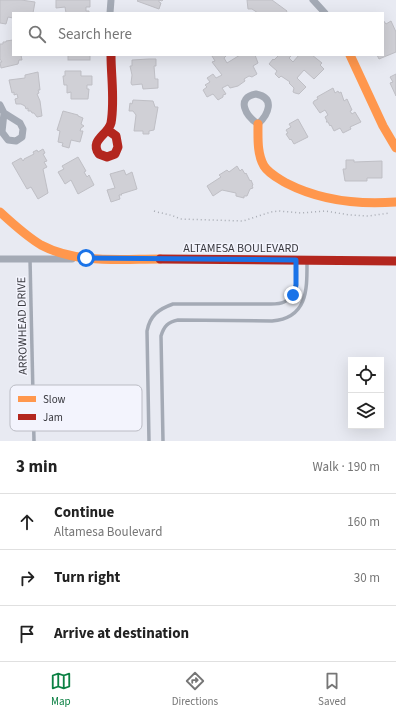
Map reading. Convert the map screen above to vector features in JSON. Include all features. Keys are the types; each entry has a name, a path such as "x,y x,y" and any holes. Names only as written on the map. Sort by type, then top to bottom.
{"street":[{"path":"110,12 111,0"},
{"path":"313,0 324,12"},
{"path":"108,131 112,112 111,56"},
{"path":"350,56 383,126 396,148"},
{"path":"0,105 4,114"},
{"path":"258,124 259,143 264,166 272,175 289,185 330,201 358,204 396,202"},
{"name":"ALTAMESA BOULEVARD","path":"0,212 18,230 33,242 49,250 76,257 396,261"},
{"path":"0,259 86,258"}],"lane":[{"name":"ARROWHEAD DRIVE","path":"30,259 33,385"},
{"path":"149,441 147,331 148,323 154,314 161,308 173,304 271,304 283,302 293,295 296,285 296,260"},
{"path":"163,441 161,336 163,329 168,324 178,320 272,321 291,315 299,308 305,297 307,260"},
{"name":"ARROWHEAD DRIVE","path":"34,431 34,441"}],"path":[{"path":"154,211 171,214 180,219 243,221 271,212 280,211 301,213 325,211 368,216 391,212"}],"building":[{"path":"0,0 35,2 33,12 12,12 12,18 8,17 6,24 0,23"},
{"path":"56,0 90,0 90,7 86,7 86,11 89,12 66,12 65,7 56,8"},
{"path":"159,0 161,3 159,9 137,1"},
{"path":"247,0 272,0 287,11 256,12 252,9 248,9"},
{"path":"384,21 386,24 391,21 396,32 396,52 379,59 378,56 384,56"},
{"path":"12,40 12,56 21,56 22,60 19,60 18,64 1,68 0,62 2,62 0,59 0,44 3,44 3,42"},
{"path":"68,56 90,56 90,60 68,60"},
{"path":"212,56 226,56 224,58 227,63 238,56 255,56 258,63 253,66 257,74 244,79 245,81 238,86 230,88 228,85 222,88 226,94 218,100 213,94 207,97 203,90 207,87 205,85 210,82 207,78 213,74 216,78 222,75 212,62 215,61"},
{"path":"278,56 291,56 289,58 293,62 298,56 313,56 322,63 320,65 324,69 314,79 304,70 297,78 306,87 299,94 293,92 294,88 289,83 290,82 281,76 279,78 275,74 277,71 269,64 273,59 274,60"},
{"path":"156,59 156,66 154,66 155,79 158,79 158,88 143,89 142,84 132,85 130,66 132,66 132,60"},
{"path":"65,71 81,71 81,76 92,76 92,85 87,85 87,89 89,89 88,99 71,99 71,92 67,93 67,85 64,85 63,76 65,76"},
{"path":"38,72 40,90 38,90 39,93 37,94 40,101 42,116 37,117 31,111 28,111 28,108 26,109 25,106 16,104 15,99 18,98 17,94 14,95 14,92 12,93 9,80 25,78 25,75"},
{"path":"396,74 396,96 390,83 393,82 390,77"},
{"path":"333,88 335,93 338,91 339,93 341,92 344,101 347,99 352,110 350,111 352,114 355,112 361,122 350,127 351,129 343,133 340,128 334,131 331,125 330,126 328,122 326,122 325,117 328,115 325,110 320,113 313,103 318,99 317,97"},
{"path":"133,100 153,101 155,107 158,107 154,130 149,131 149,134 143,134 143,131 134,131 136,115 133,111 129,111 130,103 132,104"},
{"path":"63,111 83,118 81,124 84,126 80,131 83,131 80,142 71,140 69,148 62,146 63,143 58,142 60,131 57,130"},
{"path":"298,119 308,137 294,144 286,134 288,133 286,130 291,127 289,124"},
{"path":"43,149 45,153 43,154 47,161 44,162 47,167 43,169 48,193 38,199 31,187 27,189 12,163 21,158 23,161 34,154 33,152 37,150 38,152"},
{"path":"78,157 86,171 84,172 87,177 89,175 94,185 78,194 71,180 65,184 58,172 64,169 62,166"},
{"path":"346,160 354,160 354,162 382,161 382,178 367,178 367,181 345,181 343,169 346,169"},
{"path":"237,166 240,171 242,169 245,174 246,173 253,185 253,188 250,189 247,196 244,196 244,198 236,196 236,193 222,190 213,196 207,186 221,177 219,175 227,170 229,172"},
{"path":"124,170 126,175 132,172 137,189 119,195 120,199 111,202 107,190 115,188 110,174"}],"traffic: slow":[{"path":"350,56 383,126 396,148"},
{"path":"258,124 258,146 264,166 274,176 286,183 326,198 367,203 396,202"},
{"path":"0,212 30,238 55,251 84,258 114,260 160,259"}],"traffic: jam":[{"path":"109,131 116,136 118,147 115,154 107,157 99,154 96,145 111,123 113,98 111,56"},
{"path":"160,259 396,261"}],"route":[{"path":"86,258 296,260 296,285 293,295"}]}
